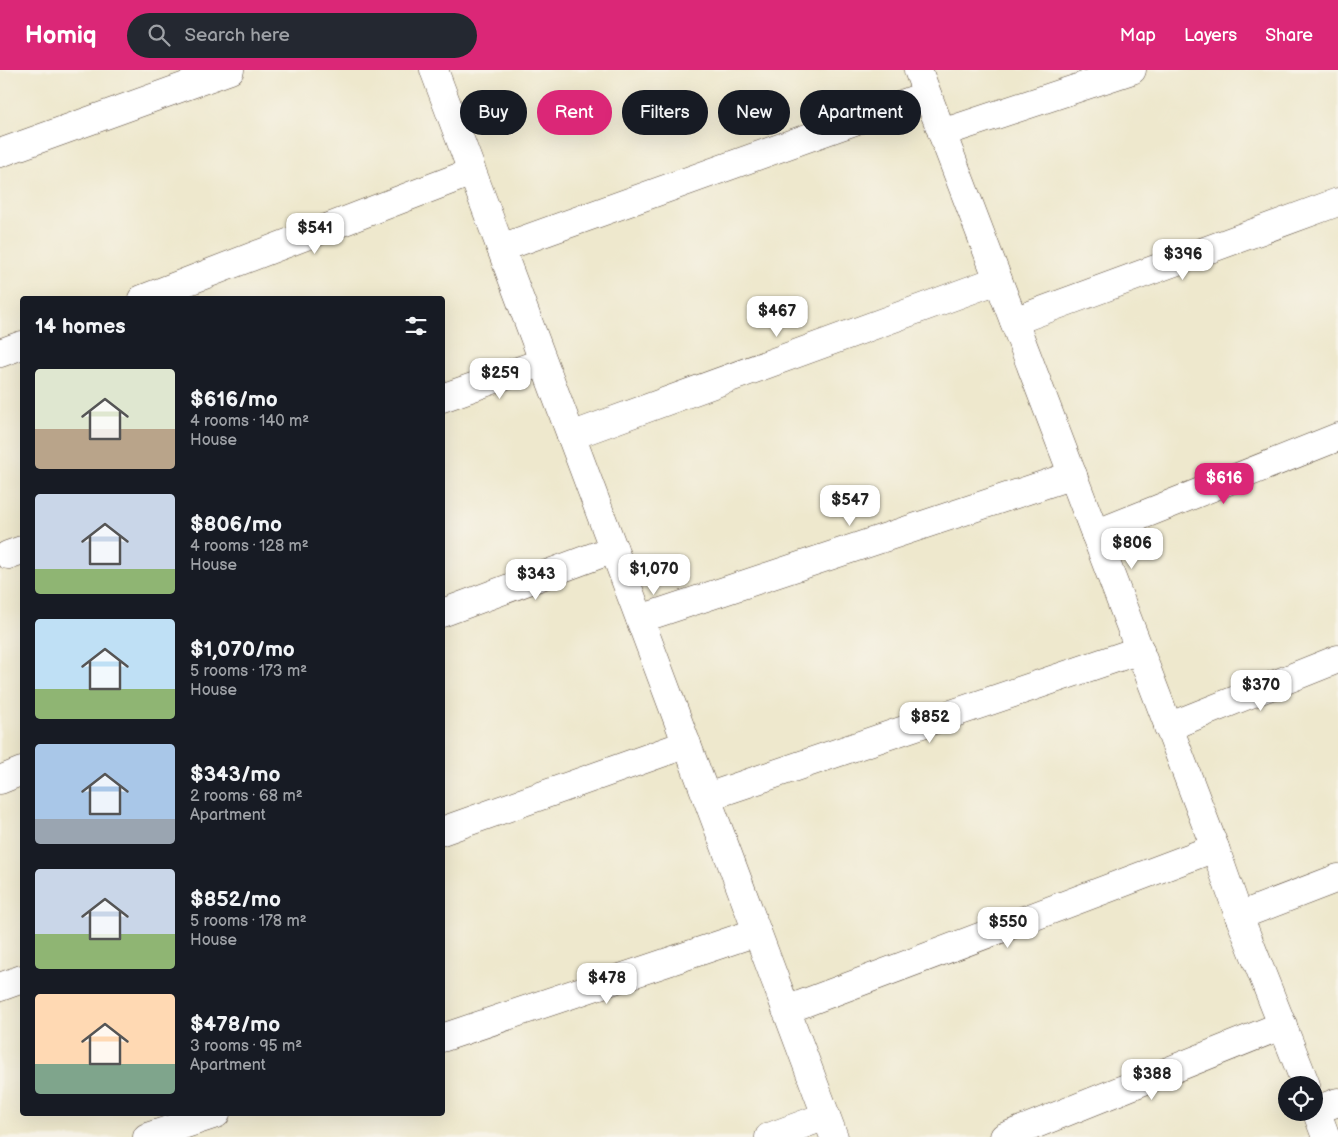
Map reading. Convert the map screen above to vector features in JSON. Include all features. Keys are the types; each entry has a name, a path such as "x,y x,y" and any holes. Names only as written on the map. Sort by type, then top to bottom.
{"street":[{"path":"0,153 230,70"},
{"path":"942,133 1132,70"},
{"path":"436,71 472,172 830,1127 769,1137"},
{"path":"501,248 923,82 1140,650 1239,916 1303,1076"},
{"path":"150,296 472,172"},
{"path":"1014,321 1338,202"},
{"path":"571,436 998,280"},
{"path":"0,353 20,345"},
{"path":"445,397 543,362"},
{"path":"1095,534 1338,437"},
{"path":"640,619 1073,475"},
{"path":"445,612 614,549"},
{"path":"706,797 1140,650"},
{"path":"1168,727 1338,659"},
{"path":"445,830 687,744"},
{"path":"0,780 20,772"},
{"path":"786,1010 1215,848"},
{"path":"1239,916 1338,878"},
{"path":"445,1037 757,932"},
{"path":"0,986 20,980"},
{"path":"1004,1137 1283,1025"},
{"path":"1323,1114 1326,1137"},
{"path":"147,1137 210,1116"}]}
